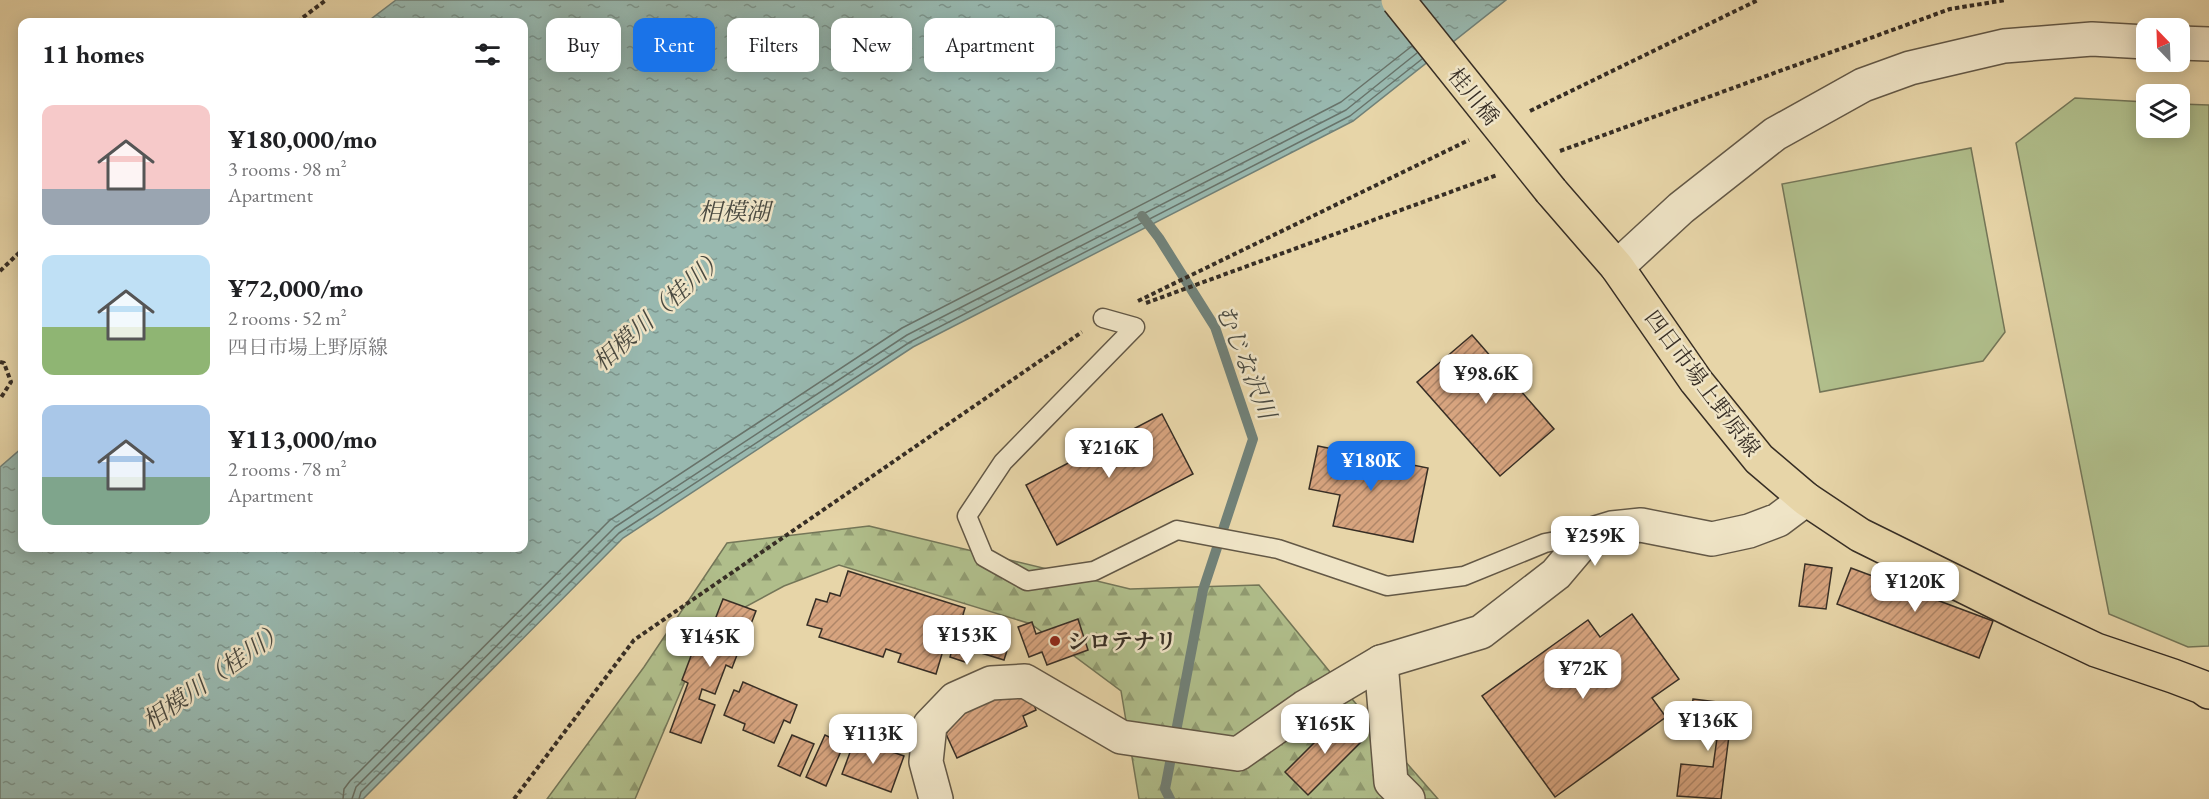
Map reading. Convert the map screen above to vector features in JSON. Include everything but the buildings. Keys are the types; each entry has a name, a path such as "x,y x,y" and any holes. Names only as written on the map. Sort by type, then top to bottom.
{"main road":[{"name":"桂川橋","path":"1398,0 1551,191"},
{"name":"四日市場上野原線","path":"1551,191 1617,267 1696,381 1759,459 1806,499 1860,535 2039,623 2096,650 2163,672 2209,692"}],"street":[{"path":"1617,267 1681,208 1775,134 1863,85 1910,68 2004,46 2092,39 2136,41"},
{"path":"2190,43 2209,44"},
{"path":"936,799 926,762 930,725 955,699 991,683 1025,681 1121,737 1238,754 1305,707 1381,662 1481,632 1556,574 1588,535 1612,528 1641,525 1712,539 1749,531 1778,520 1806,499"},
{"path":"1381,662 1391,782 1408,799"}],"lane":[{"path":"1103,318 1135,327 1003,462 967,516 984,557 1027,581 1094,572 1177,530 1278,549 1387,586 1464,576 1545,543 1588,535"}],"path":[{"path":"302,18 326,0"},
{"path":"1524,113 1758,0"},
{"path":"514,799 634,639 1103,318 1471,139"},
{"path":"0,272 18,254"},
{"path":"0,362 4,363 11,381 0,399"}],"green space":[{"path":"2075,98 2136,101 2136,138 2190,138 2190,104 2209,105 2209,646 2188,647 2109,614 2016,143"},
{"path":"1971,148 2005,332 1983,361 1820,392 1782,184"},
{"path":"869,526 1130,589 1259,585 1370,721 1438,799 1139,799 1121,691 1031,624 839,565 784,586 708,627 635,799 547,799 644,667 727,543"}],"water":[{"name":"相模湖","path":"396,0 1506,0 1353,121 913,347 623,538 363,799 0,799 0,467 18,451 18,552 528,552 528,18 372,18"}],"waterway":[{"name":"むじな沢川","path":"1142,216 1159,238 1215,327 1253,439 1203,590 1165,789 1170,799"}],"place":[{"name":"シロテナリ","path":"1055,641"}],"water label":[{"name":"相模川（桂川）","path":"659,310"},
{"name":"相模川（桂川）","path":"214,676"}]}
